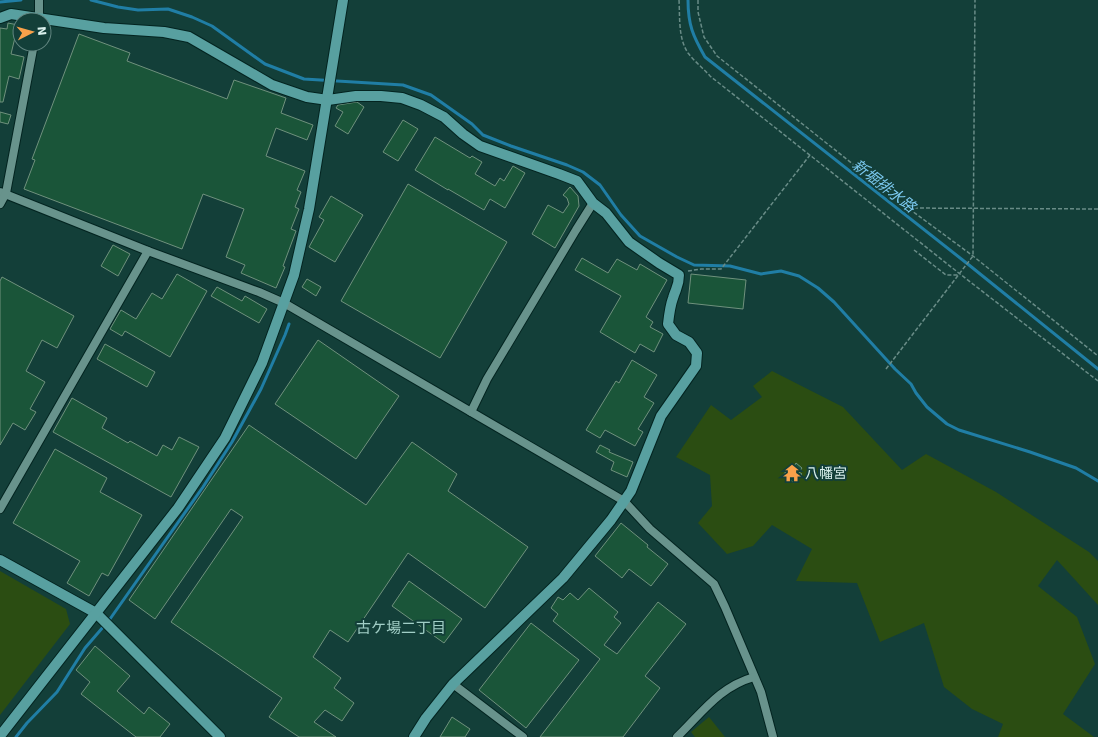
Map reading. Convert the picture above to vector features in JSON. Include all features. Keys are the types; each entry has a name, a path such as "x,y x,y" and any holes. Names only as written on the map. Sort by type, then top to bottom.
{"street":[{"path":"39,0 39,12"},
{"path":"0,736 178,508 225,438 262,363 294,275 310,209 343,0"},
{"path":"0,18 12,14"},
{"path":"52,22 104,28 164,32 189,37 272,84 308,97 328,100 356,96 381,96 402,98 415,103 444,117 463,134 480,146 577,181 593,203 606,213 629,242 654,260 679,275 679,285 673,297 668,324 676,335 689,342 697,353 696,366 661,416 631,491 610,520 563,578 453,684 426,718 414,737"},
{"path":"0,204 32,52"},
{"path":"3,193 284,303 624,502 650,529 714,584 761,692 773,737"},
{"path":"471,412 499,360 593,203"},
{"path":"0,509 148,251"},
{"path":"0,560 96,614 220,737"},
{"path":"677,737 722,692 741,681 754,677"},
{"path":"453,684 523,737"}],"path":[{"path":"680,0 683,43 688,52 710,76 1098,381"},
{"path":"698,0 698,12 704,37 717,56 908,208 973,256 1098,356"},
{"path":"886,369 973,256 975,0"},
{"path":"679,275 693,270 720,269 810,155"},
{"path":"908,208 1098,209"},
{"path":"914,250 946,275 956,276 960,274"}],"green space":[{"path":"772,371 843,407 902,470 926,454 996,492 1089,552 1098,561 1098,605 1057,560 1038,586 1077,617 1095,664 1063,714 1094,737 998,737 1003,724 972,709 944,687 924,623 880,642 857,583 796,581 812,549 772,525 753,546 727,554 698,523 712,506 710,475 676,457 711,405 731,420 762,397 753,386"},
{"path":"0,571 66,609 70,624 0,715"},
{"path":"709,717 725,737 695,737 691,732"}],"building":[{"path":"8,23 12,24 11,54 24,57 19,79 9,76 3,102 0,102 0,28 7,29"},
{"path":"79,34 130,53 127,61 227,99 234,80 286,98 281,113 313,125 307,140 276,128 266,156 305,171 297,190 301,192 295,207 299,209 291,229 296,231 283,266 285,267 276,288 241,273 245,265 226,257 244,209 203,194 182,249 24,189 35,160 32,159"},
{"path":"357,102 364,107 348,134 335,126 343,112 336,108 338,105"},
{"path":"0,112 11,115 8,124 0,122"},
{"path":"403,120 418,129 398,161 383,152"},
{"path":"435,137 470,158 472,156 482,162 475,174 495,186 500,178 504,181 513,166 525,173 505,208 490,199 484,210 415,170"},
{"path":"408,184 507,242 440,358 341,301"},
{"path":"570,187 578,196 579,206 555,248 532,234 548,205 563,213 569,204 567,198 563,195"},
{"path":"331,196 363,215 335,262 309,247 324,220 319,217"},
{"path":"113,245 130,254 118,276 101,266"},
{"path":"582,258 608,273 617,259 637,270 640,264 667,280 646,317 653,322 650,327 663,334 654,352 640,344 635,353 600,332 621,296 575,270"},
{"path":"177,274 207,291 170,357 125,331 122,336 110,329 121,310 136,319 152,293 162,299"},
{"path":"691,274 746,280 743,309 688,303"},
{"path":"2,277 74,316 57,348 42,340 26,371 45,382 30,409 36,412 25,430 13,423 0,445 0,281"},
{"path":"307,279 321,287 316,296 302,287"},
{"path":"217,287 242,301 245,296 267,309 259,323 211,296"},
{"path":"318,340 399,396 356,459 275,404"},
{"path":"105,344 155,372 147,387 97,359"},
{"path":"632,360 657,375 644,397 654,403 638,429 643,432 635,446 605,430 600,438 586,430 616,381 619,383"},
{"path":"72,398 107,418 102,428 128,443 130,441 157,456 163,445 172,450 179,437 199,447 171,497 53,432"},
{"path":"249,425 366,505 412,442 457,474 448,491 528,547 485,608 408,553 348,642 330,630 313,657 341,678 334,688 354,703 342,721 325,710 314,722 336,737 299,737 269,717 282,698 171,622 243,517 231,509 155,619 129,600"},
{"path":"600,445 610,450 609,452 633,462 627,477 611,470 614,462 596,452"},
{"path":"55,449 107,478 100,492 142,515 108,576 102,573 89,596 67,583 80,561 13,523"},
{"name":"八幡宮","path":"796,463 802,468 799,472 802,474 794,483 784,474 790,466 793,468"},
{"path":"621,523 668,564 651,586 629,569 622,578 595,556"},
{"path":"409,581 462,619 444,643 392,606"},
{"path":"589,588 618,612 614,617 621,623 604,645 617,654 658,602 686,624 645,676 660,688 623,737 540,737 600,659 553,621 558,614 551,608 558,597 563,600 570,593 578,600"},
{"path":"531,623 579,660 526,728 479,690"},
{"path":"95,646 130,676 117,691 144,714 149,707 170,724 160,737 136,737 81,694 90,682 76,670"},
{"path":"452,717 470,729 465,737 440,737"}],"waterway":[{"path":"0,2 21,0"},
{"path":"91,0 118,7 138,10 168,9 192,17 212,26 265,64 304,79 403,85 431,95 472,124 483,135 583,172 600,185 621,215 640,236 677,257 694,265 730,266 761,274 781,271 799,276 818,288 834,302 895,369 911,384 927,407 947,424 959,430 1076,468 1098,481"},
{"name":"新堀排水路","path":"688,0 692,30 705,57 969,265 1098,369"},
{"path":"16,737 27,723 57,692 85,648 110,619 203,487 232,442 261,389 289,324"}],"place":[{"name":"八幡宮","path":"792,473"}],"district":[{"name":"古ケ場二丁目","path":"401,628"}]}
